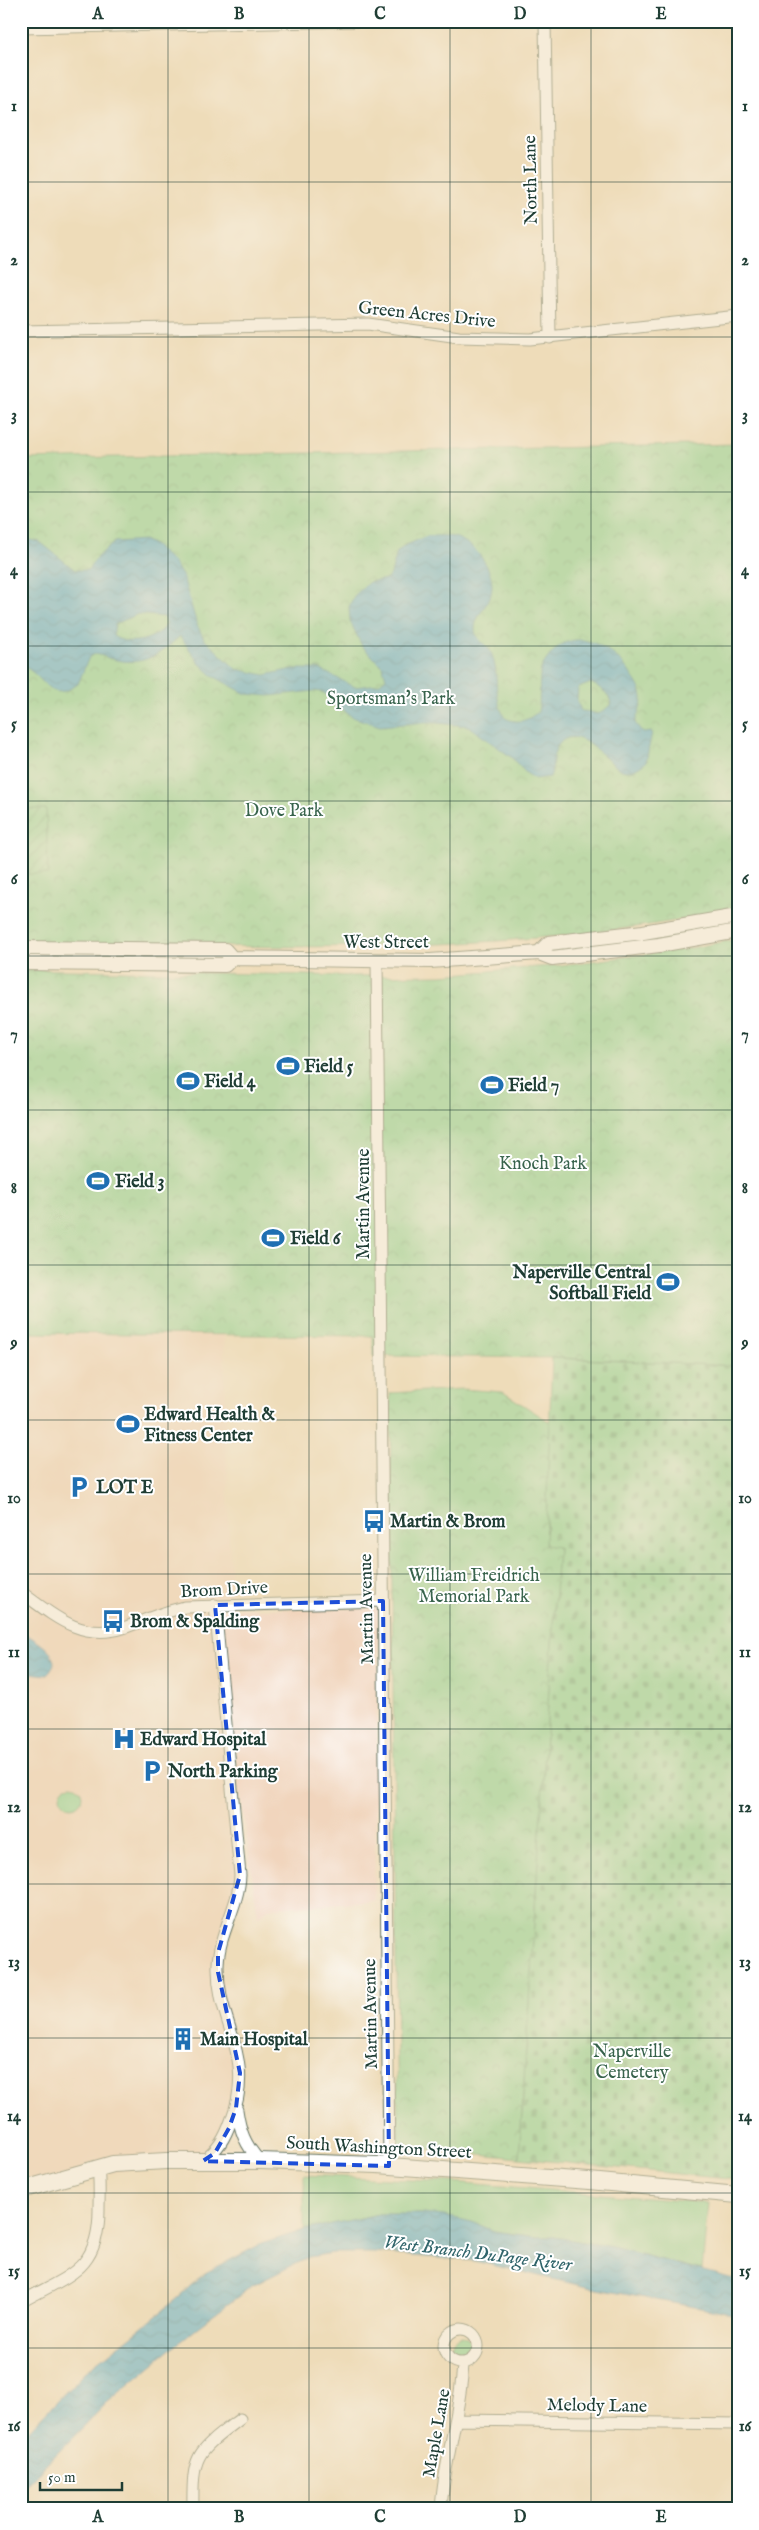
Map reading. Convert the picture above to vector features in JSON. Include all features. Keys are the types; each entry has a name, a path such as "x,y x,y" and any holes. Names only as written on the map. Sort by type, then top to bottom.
{"main road":[{"name":"South Washington Street","path":"21,2190 98,2167 131,2162 260,2161 389,2166 590,2181 738,2195"}],"street":[{"path":"21,28 365,21"},
{"name":"North Lane","path":"545,21 550,338"},
{"name":"Green Acres Drive","path":"21,331 368,324 459,336 550,338 738,316"},
{"name":"West Street","path":"540,953 549,943 643,932 738,916"},
{"name":"West Street","path":"21,963 225,965 232,958 430,961 540,953 552,958 659,946 738,931"},
{"name":"West Street","path":"21,948 225,950 232,958"},
{"name":"Martin Avenue","path":"377,961 389,2166"},
{"name":"Brom Drive","path":"21,1592 56,1617 87,1632 121,1628 170,1610 214,1605 383,1601"},
{"path":"203,2161 215,2153 222,2142 236,2108 240,2073 239,2058 219,1986 218,1972 218,1953 240,1888 240,1875 214,1605"},
{"path":"236,2108 243,2138 249,2149 260,2161"},
{"path":"21,2302 73,2272 90,2256 94,2248 99,2225 100,2184 98,2167"},
{"name":"Maple Lane","path":"441,2509 462,2390 463,2363"},
{"path":"193,2509 192,2478 198,2456 206,2445 240,2419"},
{"name":"Melody Lane","path":"456,2420 738,2424"}],"highlighted area":[{"path":"383,1601 389,2166 203,2161 215,2153 229,2128 236,2108 240,2073 218,1972 218,1953 240,1875 215,1605"}],"shaded area":[{"name":"Edward Hospital","path":"21,1333 224,1335 231,1605 215,1606 240,1873 217,1958 240,2083 216,2153 21,2190"},
{"path":"220,1609 379,1609 374,1901 269,1908 258,1918 238,1778"}],"green space":[{"name":"Sportsman's Park","path":"738,444 738,909 649,925 560,936 470,943 291,947 21,943 21,459"},
{"path":"21,809 46,809 48,874 21,874"},
{"path":"738,922 738,927 644,942 553,953 550,950"},
{"name":"Knoch Park","path":"738,939 738,1366 563,1358 373,1356 373,1336 21,1333 21,969 354,976 441,975 562,965 686,949"},
{"name":"Naperville Cemetery","path":"552,1358 738,1366 738,2180 519,2158 558,1547 545,1546"},
{"name":"William Freidrich Memorial Park","path":"462,1389 503,1392 550,1422 545,1545 558,1547 519,2158 398,2146 390,1393"},
{"path":"71,1785 79,1788 82,1796 79,1804 71,1807 63,1804 60,1796 63,1788"},
{"path":"304,2175 453,2182 708,2203 702,2270 612,2247 554,2237 536,2237 494,2231 472,2222 422,2214 379,2214 304,2230"},
{"path":"458,2336 466,2336 473,2343 473,2351 466,2358 458,2358 451,2351 451,2343"}],"water":[{"path":"427,536 454,537 470,546 484,561 491,579 492,588 490,597 477,619 475,631 492,655 496,671 497,694 505,718 522,721 538,712 542,668 551,654 560,645 581,640 592,642 612,653 621,661 640,689 642,697 641,707 635,723 643,733 652,732 646,762 629,771 622,770 592,746 573,737 565,739 557,747 550,777 535,779 526,773 511,757 468,726 427,722 380,726 352,717 323,692 314,691 269,696 246,694 213,676 199,663 180,636 159,653 144,660 127,661 94,654 89,657 78,684 60,692 47,686 21,662 21,538 40,542 75,570 88,570 97,557 115,542 144,540 154,545 174,563 183,577 197,625 204,639 236,669 265,675 293,669 319,669 355,687 379,684 386,678 383,667 362,646 350,621 349,607 354,596 369,582 387,579 391,574 397,552 404,546","holes":["138,614 164,617 167,624 157,634 142,640 127,641 113,636 115,624","591,683 604,691 610,700 611,704 599,714 581,711 577,700 578,688"]},
{"path":"21,1631 41,1644 52,1655 53,1668 47,1675 21,1672"},
{"name":"West Branch DuPage River","path":"379,2214 445,2216 472,2222 494,2231 536,2237 554,2237 612,2247 738,2280 738,2315 591,2288 475,2261 374,2253 333,2253 309,2257 252,2286 194,2330 108,2402 21,2490 21,2438 84,2373 159,2314 205,2273 261,2244 304,2230"}],"place":[{"name":"Field 5","path":"288,1066"},
{"name":"Field 4","path":"188,1081"},
{"name":"Field 7","path":"492,1085"},
{"name":"Field 3","path":"98,1181"},
{"name":"Field 6","path":"273,1238"},
{"name":"Naperville Central Softball Field","path":"668,1282"},
{"name":"Edward Health & Fitness Center","path":"128,1424"},
{"name":"LOT E","path":"79,1487"},
{"name":"Martin & Brom","path":"374,1521"},
{"name":"Brom & Spalding","path":"113,1621"},
{"name":"Edward Hospital","path":"124,1739"},
{"name":"North Parking","path":"152,1771"},
{"name":"Main Hospital","path":"183,2039"}],"park label":[{"name":"Dove Park","path":"284,810"}]}
